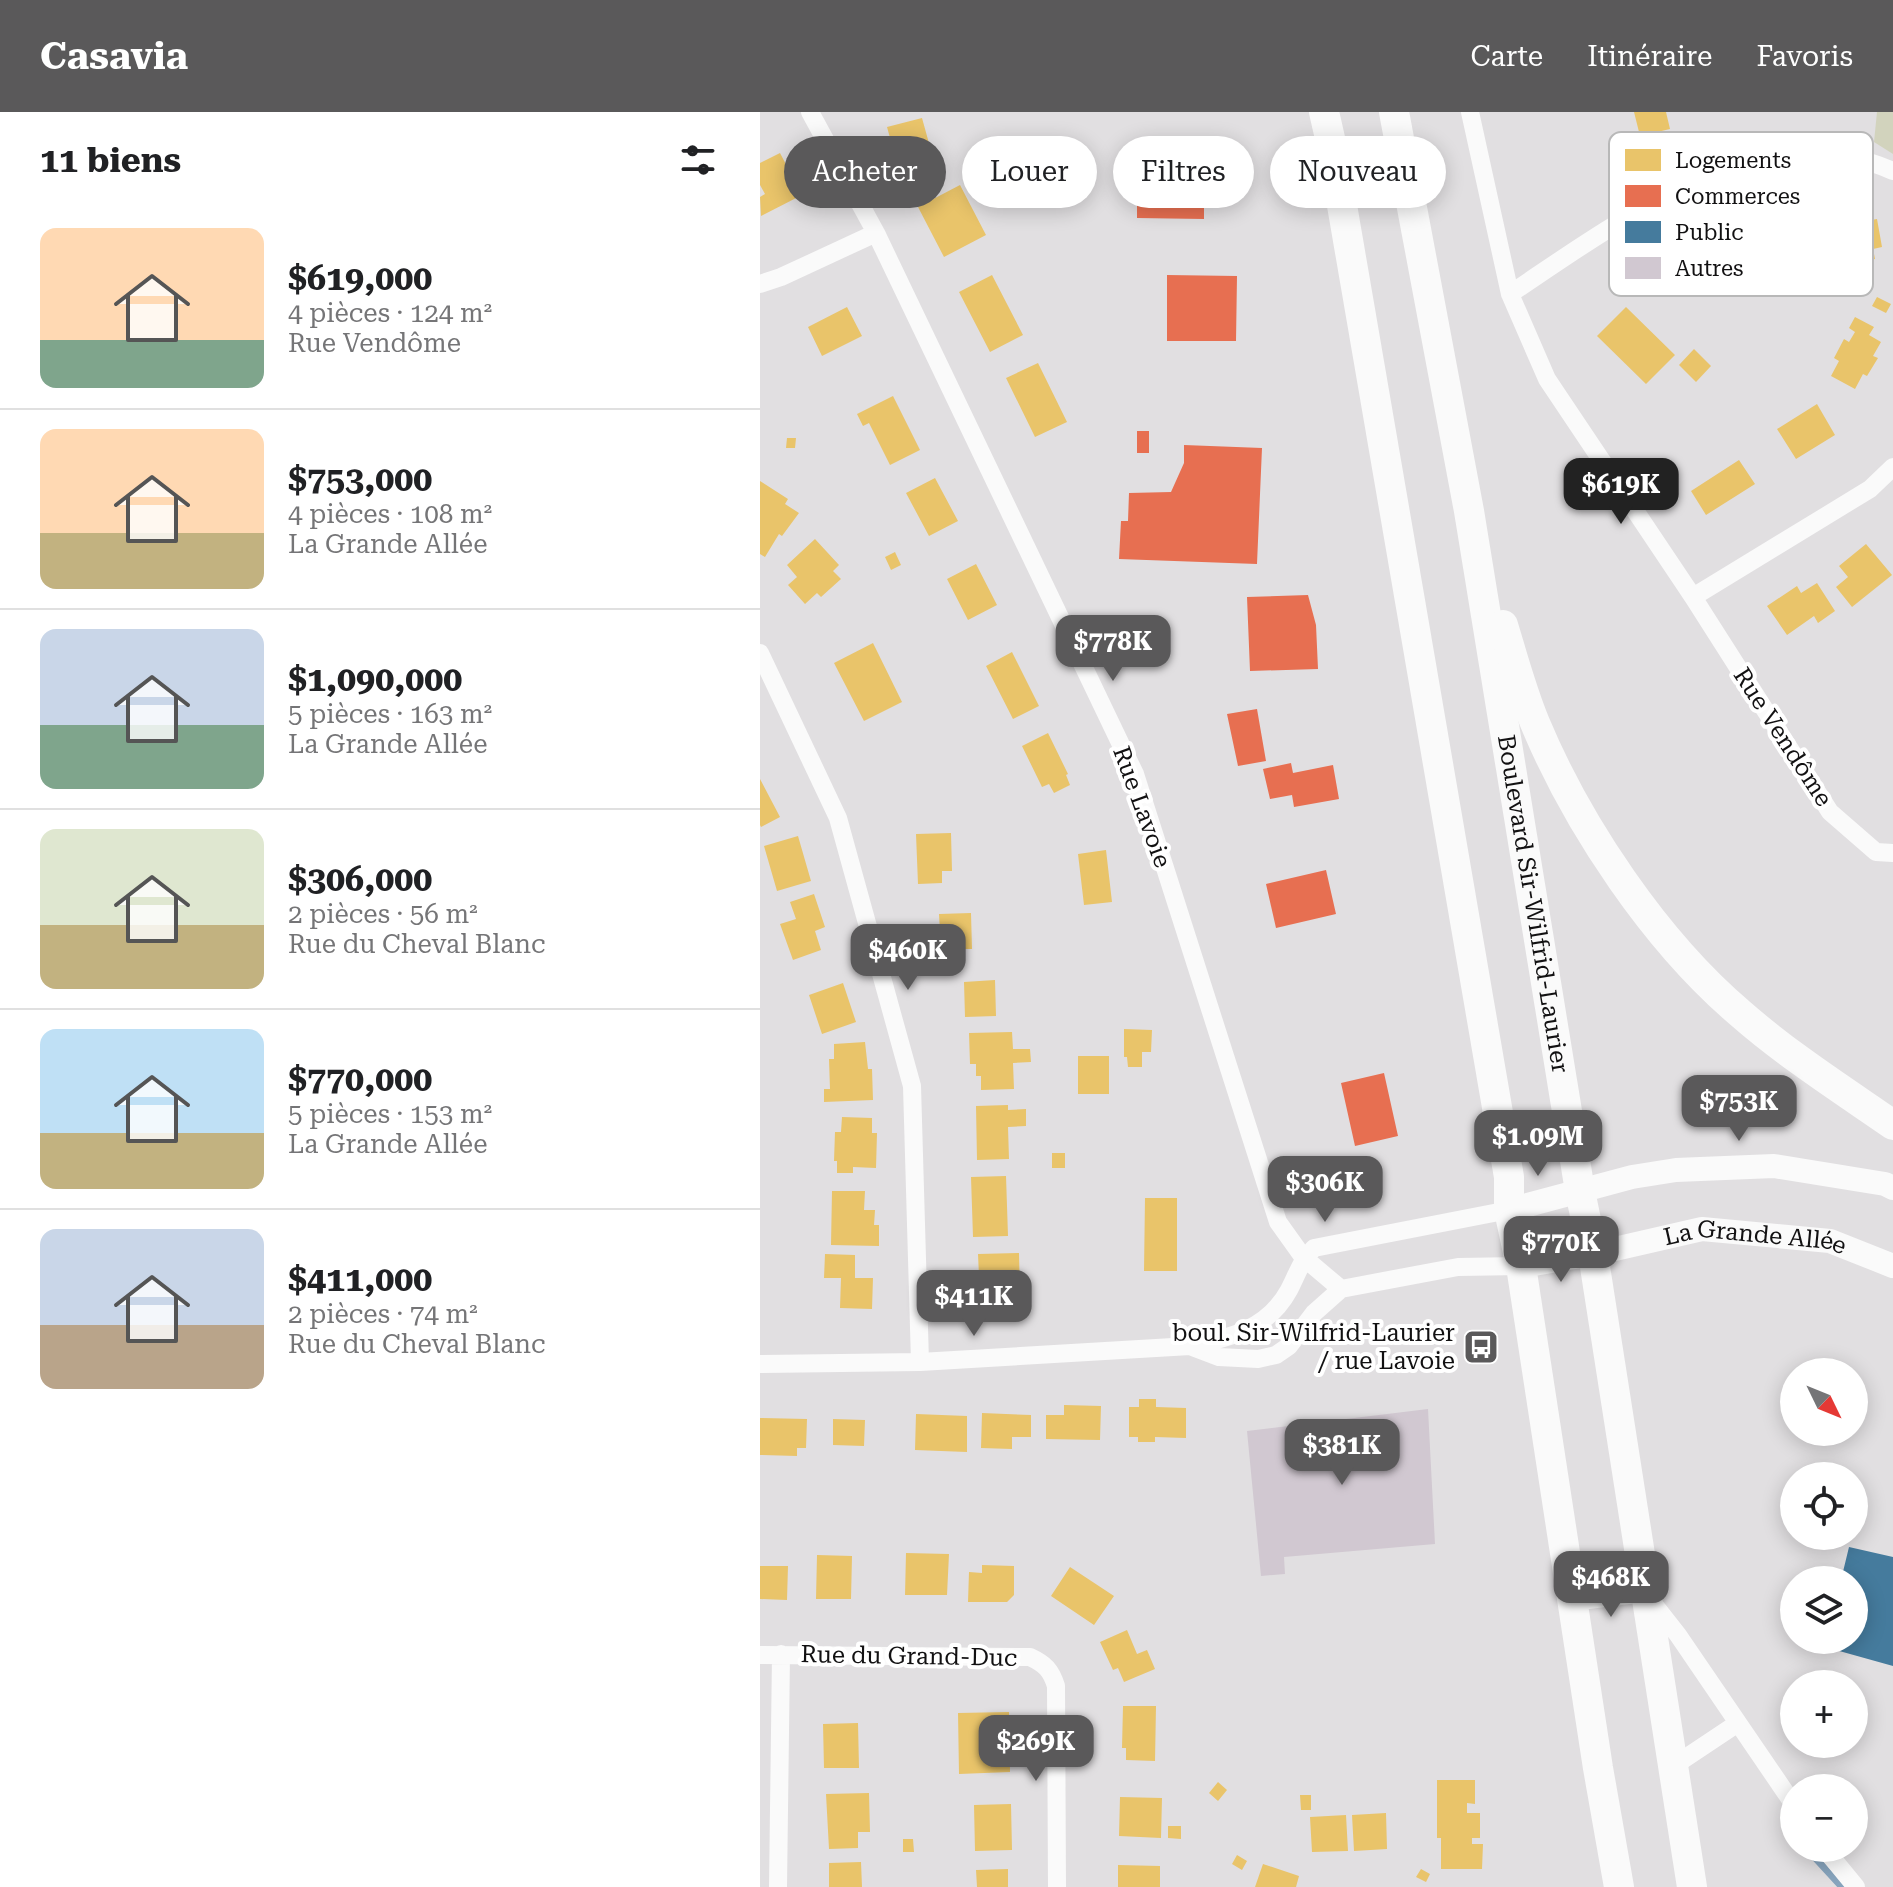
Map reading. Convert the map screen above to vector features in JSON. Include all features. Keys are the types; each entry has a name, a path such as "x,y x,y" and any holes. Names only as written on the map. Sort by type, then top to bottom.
{"main road":[{"path":"1324,112 1509,1177 1509,1210 1521,1266 1619,1887"},
{"name":"Boulevard Sir-Wilfrid-Laurier","path":"1394,112 1469,511 1580,1191 1593,1254 1692,1887"},
{"path":"1469,511 1535,723 1573,800 1627,886 1683,957 1740,1013 1813,1070 1893,1125"}],"street":[{"name":"Rue Lavoie","path":"810,112 876,233 1135,774 1278,1222 1303,1257 1341,1289"},
{"name":"Rue Vendôme","path":"1470,112 1510,294 1547,379 1693,597 1830,812 1876,852 1893,853"},
{"path":"1873,162 1893,171"},
{"path":"1510,294 1609,227"},
{"path":"760,284 876,233"},
{"path":"1693,597 1870,489 1893,467"},
{"path":"760,653 838,818 912,1086 920,1362"},
{"path":"760,1364 920,1362 1190,1346 1228,1339 1252,1329 1271,1315 1285,1297 1303,1257 1314,1248 1509,1210 1632,1177 1676,1170 1774,1166 1885,1184 1893,1188"},
{"name":"La Grande Allée","path":"1521,1266 1593,1254 1702,1229 1830,1241 1893,1266"},
{"path":"1190,1346 1219,1357 1239,1360 1276,1355 1289,1346 1314,1313 1341,1289 1458,1267 1521,1266"},
{"path":"1572,1602 1645,1593 1678,1635 1780,1784"},
{"path":"778,1887 781,1654"},
{"name":"Rue du Grand-Duc","path":"760,1655 1030,1657 1044,1664 1052,1673 1056,1686 1057,1887"},
{"path":"1672,1767 1738,1723"},
{"path":"1835,1862 1856,1887"}],"green space":[{"path":"1877,112 1893,112 1893,154 1874,142"}],"building: Logements":[{"path":"1634,112 1666,112 1670,129 1639,132"},
{"path":"922,118 927,136 889,136 887,127"},
{"path":"780,153 784,161 784,204 761,216 760,197 765,194 760,185 760,163"},
{"path":"960,185 962,208 972,208 986,235 944,257 919,208 946,208 946,192"},
{"path":"1877,219 1882,247 1873,249 1873,220"},
{"path":"992,275 1023,335 990,352 959,292"},
{"path":"1877,297 1891,304 1886,313 1872,306"},
{"path":"847,307 862,336 822,356 808,327"},
{"path":"1626,307 1675,355 1646,384 1597,336"},
{"path":"1855,317 1874,327 1869,335 1881,342 1873,356 1878,358 1867,376 1863,374 1855,389 1831,376 1839,361 1834,358 1844,339 1849,342 1855,332 1849,328"},
{"path":"1694,349 1711,366 1696,382 1679,365"},
{"path":"1038,363 1067,422 1035,437 1006,378"},
{"path":"893,396 920,450 890,465 869,423 863,426 857,414"},
{"path":"1817,404 1835,435 1796,459 1777,429"},
{"path":"787,438 796,438 795,448 786,448"},
{"path":"1739,460 1755,484 1706,515 1691,491"},
{"path":"935,478 958,521 929,536 906,493"},
{"path":"760,481 788,499 785,504 799,513 782,536 779,534 765,557 760,554"},
{"path":"815,539 839,565 833,571 841,579 821,597 817,593 805,604 788,585 797,577 787,565"},
{"path":"1866,544 1892,575 1852,607 1836,587 1848,577 1839,566"},
{"path":"895,552 901,565 891,570 885,557"},
{"path":"976,564 997,605 968,620 947,579"},
{"path":"1817,583 1835,611 1818,623 1814,616 1787,635 1767,606 1797,586 1801,593"},
{"path":"873,643 902,702 864,721 834,663"},
{"path":"1012,652 1039,706 1013,719 986,666"},
{"path":"1048,733 1068,774 1070,785 1054,793 1049,784 1042,787 1022,746"},
{"path":"760,779 780,817 761,827 760,825"},
{"path":"951,833 952,871 942,871 942,883 918,884 916,834"},
{"path":"798,836 811,881 777,891 764,846"},
{"path":"1106,850 1112,902 1084,905 1078,854"},
{"path":"814,894 825,927 815,931 821,950 793,960 780,924 796,919 790,902"},
{"path":"971,913 972,949 941,949 939,914"},
{"path":"995,980 996,1016 965,1017 964,982"},
{"path":"843,983 856,1022 822,1034 809,995"},
{"path":"1124,1029 1152,1030 1151,1052 1142,1052 1142,1067 1128,1067 1127,1057 1124,1057"},
{"path":"1012,1032 1013,1049 1030,1049 1031,1062 1013,1063 1014,1089 981,1090 981,1076 976,1076 976,1064 970,1064 969,1033"},
{"path":"865,1042 868,1069 872,1069 873,1100 824,1102 824,1089 830,1089 829,1059 834,1059 834,1044"},
{"path":"1078,1056 1109,1056 1109,1094 1078,1094"},
{"path":"1008,1105 1008,1110 1026,1109 1026,1126 1008,1127 1009,1159 977,1160 976,1106"},
{"path":"842,1117 872,1118 872,1133 877,1133 876,1168 853,1167 853,1173 837,1173 837,1161 834,1161 835,1132 841,1132"},
{"path":"1052,1153 1065,1153 1065,1168 1052,1168"},
{"path":"1006,1176 1008,1236 973,1237 971,1177"},
{"path":"832,1191 865,1191 864,1210 875,1210 874,1225 879,1225 879,1246 831,1245"},
{"path":"1145,1198 1177,1198 1177,1271 1144,1271"},
{"path":"1019,1253 1020,1297 980,1298 978,1254"},
{"path":"825,1254 855,1255 855,1278 873,1278 872,1309 840,1308 841,1278 824,1278"},
{"path":"1139,1399 1156,1399 1156,1407 1186,1408 1186,1438 1155,1437 1155,1442 1138,1442 1138,1437 1129,1437 1129,1407 1139,1407"},
{"path":"1064,1405 1101,1406 1100,1440 1046,1439 1046,1415 1064,1415"},
{"path":"982,1413 1031,1415 1031,1437 1012,1437 1012,1449 981,1448"},
{"path":"916,1414 967,1416 967,1452 915,1450"},
{"path":"760,1418 807,1419 806,1448 797,1448 797,1456 760,1455"},
{"path":"833,1419 865,1420 864,1446 833,1445"},
{"path":"906,1553 949,1554 947,1595 905,1595"},
{"path":"817,1555 852,1556 851,1599 816,1599"},
{"path":"982,1565 1014,1566 1014,1595 1007,1602 968,1602 969,1572 982,1573"},
{"path":"760,1566 788,1566 787,1600 760,1599"},
{"path":"1070,1567 1114,1596 1094,1625 1051,1596"},
{"path":"1127,1630 1137,1654 1147,1650 1155,1669 1124,1682 1118,1668 1113,1670 1100,1642"},
{"path":"1123,1706 1156,1706 1155,1761 1126,1760 1126,1748 1122,1748"},
{"path":"1009,1712 1010,1772 959,1774 958,1713"},
{"path":"858,1723 859,1768 824,1768 823,1724"},
{"path":"1437,1780 1475,1780 1475,1804 1467,1803 1467,1813 1480,1813 1480,1838 1472,1838 1472,1844 1483,1844 1482,1869 1441,1869 1441,1838 1437,1838"},
{"path":"1218,1782 1227,1790 1218,1801 1209,1793"},
{"path":"869,1793 870,1832 858,1832 858,1848 829,1849 826,1794"},
{"path":"1300,1795 1311,1795 1311,1810 1301,1810"},
{"path":"1120,1797 1162,1798 1161,1838 1119,1836"},
{"path":"1011,1804 1012,1850 975,1851 974,1805"},
{"path":"1386,1813 1387,1849 1354,1851 1352,1815"},
{"path":"1346,1815 1348,1851 1312,1852 1310,1817"},
{"path":"1168,1826 1181,1826 1181,1839 1168,1838"},
{"path":"903,1839 913,1839 914,1852 903,1852"},
{"path":"1237,1855 1247,1861 1242,1870 1232,1864"},
{"path":"861,1862 862,1887 829,1887 829,1863"},
{"path":"1263,1864 1299,1876 1296,1887 1255,1887"},
{"path":"1118,1865 1160,1866 1160,1887 1118,1887"},
{"path":"1008,1869 1008,1887 977,1887 976,1870"},
{"path":"1421,1869 1430,1874 1426,1882 1416,1877"}],"building: Commerces":[{"path":"1137,208 1204,208 1204,219 1137,218"},
{"path":"1167,275 1237,276 1236,341 1167,341"},
{"path":"1137,431 1149,431 1149,453 1137,453"},
{"path":"1184,445 1262,448 1257,564 1119,559 1121,521 1128,521 1129,493 1171,492 1184,463"},
{"path":"1308,595 1316,625 1318,669 1250,671 1247,597"},
{"path":"1257,709 1266,761 1238,766 1227,714"},
{"path":"1291,763 1293,773 1333,765 1339,799 1294,807 1292,795 1270,799 1263,769"},
{"path":"1326,870 1336,914 1276,928 1266,884"},
{"path":"1384,1073 1398,1136 1355,1146 1341,1083"}],"building: Public":[{"path":"1848,1550 1893,1557 1893,1666 1850,1654 1868,1654 1868,1566 1844,1566"}],"building: Autres":[{"path":"1428,1409 1435,1544 1284,1557 1285,1574 1261,1576 1247,1431"}],"waterway":[{"path":"1819,1862 1842,1887"}],"place":[{"name":"boul. Sir-Wilfrid-Laurier / rue Lavoie","path":"1481,1347"}]}
